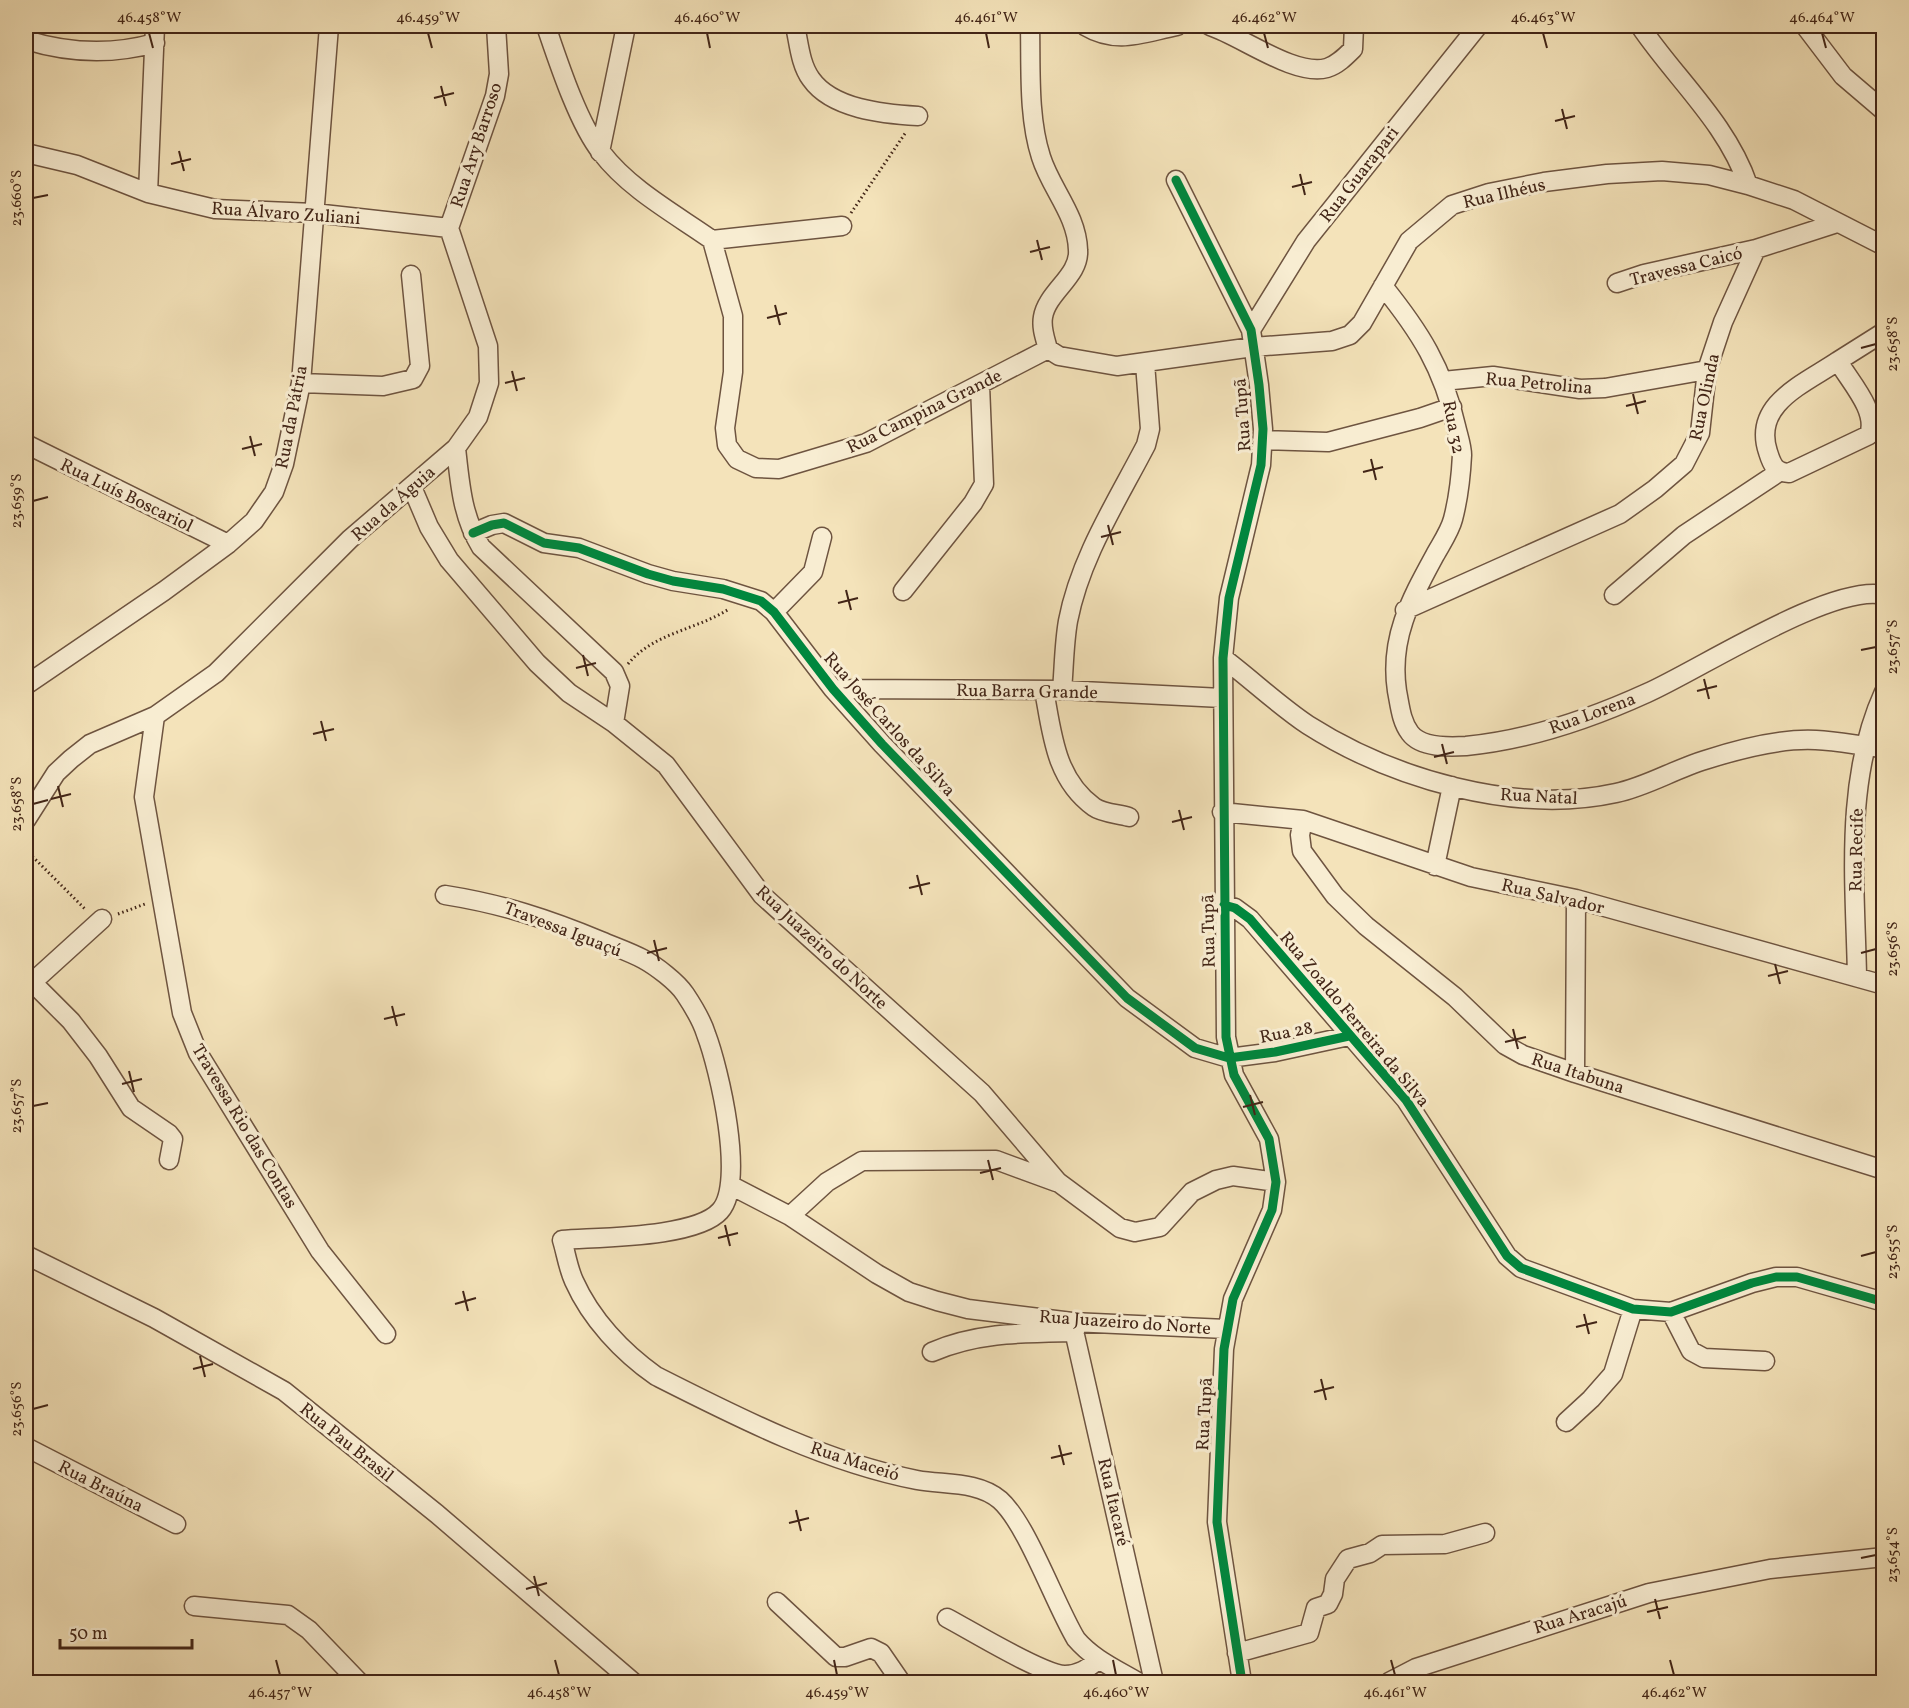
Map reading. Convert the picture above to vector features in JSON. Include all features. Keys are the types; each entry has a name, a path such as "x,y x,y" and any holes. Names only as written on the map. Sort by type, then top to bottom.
{"street":[{"name":"Rua da Pátria","path":"29,678 164,591 228,544 254,521 274,492 284,464 301,383 329,26"},
{"name":"Rua Ary Barroso","path":"448,228 495,96 499,74 496,26"},
{"path":"546,26 577,107 600,152 634,185 712,240 842,226"},
{"path":"600,152 626,26"},
{"path":"795,26 810,78 824,94 836,100 865,108 918,116"},
{"path":"1030,26 1033,96 1040,155 1049,179 1073,224 1079,255 1075,267 1043,315 1043,332 1048,349"},
{"path":"1085,26 1112,38 1177,26"},
{"path":"1210,26 1292,64 1317,70 1338,63 1353,49 1354,26"},
{"name":"Rua Guarapari","path":"1252,339 1306,241 1478,26"},
{"path":"1640,26 1719,130 1743,170 1748,185"},
{"path":"1805,26 1843,76 1884,111"},
{"path":"26,40 98,53 127,51 155,34"},
{"path":"148,193 155,34"},
{"name":"Rua Álvaro Zuliani","path":"26,153 77,165 148,193 215,209 314,213 448,228"},
{"name":"Rua Ilhéus","path":"1048,349 1059,356 1117,366 1145,363 1252,339 1332,341 1350,335 1362,323 1409,241 1452,205 1490,193 1565,179 1662,171 1708,175 1794,200 1884,246"},
{"name":"Rua Tupã","path":"1176,180 1252,339 1262,440 1261,465 1255,498 1229,598 1222,658 1222,812 1228,1058 1234,1075 1269,1139 1276,1182 1272,1210 1233,1299 1226,1329 1217,1521 1242,1683"},
{"path":"1756,249 1837,223"},
{"name":"Rua da Águia","path":"26,820 56,773 71,759 90,744 155,716 216,673 350,539 456,448 478,417 489,382 488,345 448,228"},
{"name":"Rua Campina Grande","path":"712,240 727,286 733,316 733,372 724,428 727,445 737,459 756,468 779,469 866,443 1048,349"},
{"name":"Travessa Caicó","path":"1617,283 1644,274 1756,249"},
{"name":"Rua Olinda","path":"1405,610 1620,514 1655,489 1684,464 1700,433 1707,370 1727,313 1756,249"},
{"path":"301,383 383,386 412,379 420,366 411,275"},
{"name":"Rua 32","path":"1383,286 1415,327 1437,363 1452,407 1462,453 1453,521 1405,610"},
{"path":"1779,472 1772,465 1763,440 1768,414 1777,403 1884,332"},
{"path":"1614,595 1684,535 1779,472 1789,473 1869,435 1873,424 1870,414 1838,362"},
{"path":"1129,818 1095,808 1071,783 1058,762 1053,690 1078,585 1093,546 1146,445 1150,429 1145,363"},
{"name":"Rua Petrolina","path":"1443,381 1493,376 1568,388 1605,388 1707,370"},
{"path":"903,591 973,503 984,484 980,385"},
{"path":"1262,440 1328,442 1410,421 1452,407"},
{"name":"Rua Luís Boscariol","path":"26,444 228,544"},
{"path":"456,448 460,491 473,533 481,547 618,678 620,686 614,723"},
{"name":"Rua Juazeiro do Norte","path":"412,487 429,527 466,582 537,663 569,693 614,723 666,765 762,895 982,1093 1058,1182 1120,1228 1135,1232 1160,1227 1192,1192 1216,1180 1233,1176 1276,1182"},
{"name":"Rua José Carlos da Silva","path":"473,533 492,525 504,524 544,543 579,548 648,574 746,594 761,601 774,612 833,690 1127,998 1195,1048 1228,1058"},
{"path":"774,612 813,572 822,537"},
{"name":"Rua Lorena","path":"1405,610 1400,630 1396,680 1401,717 1411,735 1426,743 1450,747 1488,744 1535,734 1593,716 1649,692 1815,607 1851,596 1874,593 1884,595"},
{"name":"Rua Natal","path":"1222,658 1307,723 1348,748 1386,766 1452,786 1489,794 1575,800 1619,793 1705,760 1765,745 1815,740 1874,747"},
{"name":"Rua Barra Grande","path":"833,690 1053,690 1222,698"},
{"name":"Rua Recife","path":"1857,975 1854,818 1874,747 1871,719 1884,692"},
{"name":"Travessa Rio das Contas","path":"155,716 144,797 182,1013 198,1053 320,1251 386,1334"},
{"path":"1435,866 1452,786"},
{"name":"Rua Salvador","path":"1222,812 1303,820 1471,877 1576,899 1857,975 1884,985"},
{"name":"Rua Itabuna","path":"1303,820 1300,835 1302,851 1312,867 1366,926 1455,997 1504,1045 1575,1072 1884,1170"},
{"name":"Travessa Iguaçú","path":"445,895 498,904 565,926 644,959 684,992 706,1033 723,1095 732,1186"},
{"path":"1575,1072 1576,899"},
{"name":"Rua Zoaldo Ferreira da Silva","path":"1224,905 1235,908 1250,919 1406,1100 1507,1256 1521,1268 1633,1309 1671,1312 1776,1277 1797,1277 1884,1302"},
{"path":"100,921 29,985 71,1021 98,1056 131,1108 169,1134 173,1139 169,1160"},
{"name":"Rua 28","path":"1228,1058 1275,1052 1349,1036"},
{"path":"790,1216 827,1182 862,1161 996,1160 1058,1182"},
{"name":"Rua Juazeiro do Norte","path":"732,1186 790,1216 877,1274 909,1292 968,1309 1074,1327 1226,1329"},
{"name":"Rua Maceió","path":"732,1186 722,1210 708,1221 665,1233 562,1240 574,1280 589,1308 633,1360 656,1376 834,1458 891,1474 964,1485 985,1491 999,1500 1021,1529 1076,1639 1098,1660 1138,1683"},
{"name":"Rua Pau Brasil","path":"26,1256 154,1318 284,1391 437,1514 633,1683"},
{"path":"1566,1422 1613,1374 1633,1309"},
{"path":"1671,1312 1691,1351 1704,1358 1766,1361"},
{"path":"932,1352 964,1340 1074,1327"},
{"name":"Rua Itacaré","path":"1074,1327 1154,1683"},
{"name":"Rua Braúna","path":"26,1447 176,1524"},
{"path":"1237,1653 1309,1633 1316,1608 1328,1604 1333,1594 1335,1579 1348,1559 1370,1553 1382,1545 1445,1544 1485,1533"},
{"name":"Rua Aracajú","path":"1389,1683 1416,1668 1649,1593 1770,1569 1884,1557"},
{"path":"777,1602 836,1657 844,1658 871,1648 881,1653 901,1683"},
{"path":"194,1606 288,1615 309,1630 358,1683"},
{"path":"947,1618 1024,1660 1063,1675 1082,1673 1098,1660"}],"path":[{"path":"842,226 918,116"},
{"path":"618,678 636,654 655,642 718,616 746,594"},
{"path":"26,850 100,921 161,898"}],"building":[{"path":"1884,882 1884,946 1881,946"}],"cycle path":[{"path":"1176,180 1251,330 1263,429 1261,465 1229,598 1223,658 1226,1037 1234,1075 1269,1139 1276,1182 1272,1210 1233,1299 1224,1349 1217,1522 1242,1682"},
{"path":"473,533 504,523 544,543 579,548 648,574 673,581 723,589 761,601 774,612 833,689 882,744 1127,998 1195,1048 1229,1058 1275,1052 1349,1036"},
{"path":"1224,905 1235,908 1250,919 1406,1100 1507,1256 1521,1268 1633,1309 1671,1312 1752,1283 1776,1277 1797,1277 1884,1302"}]}
